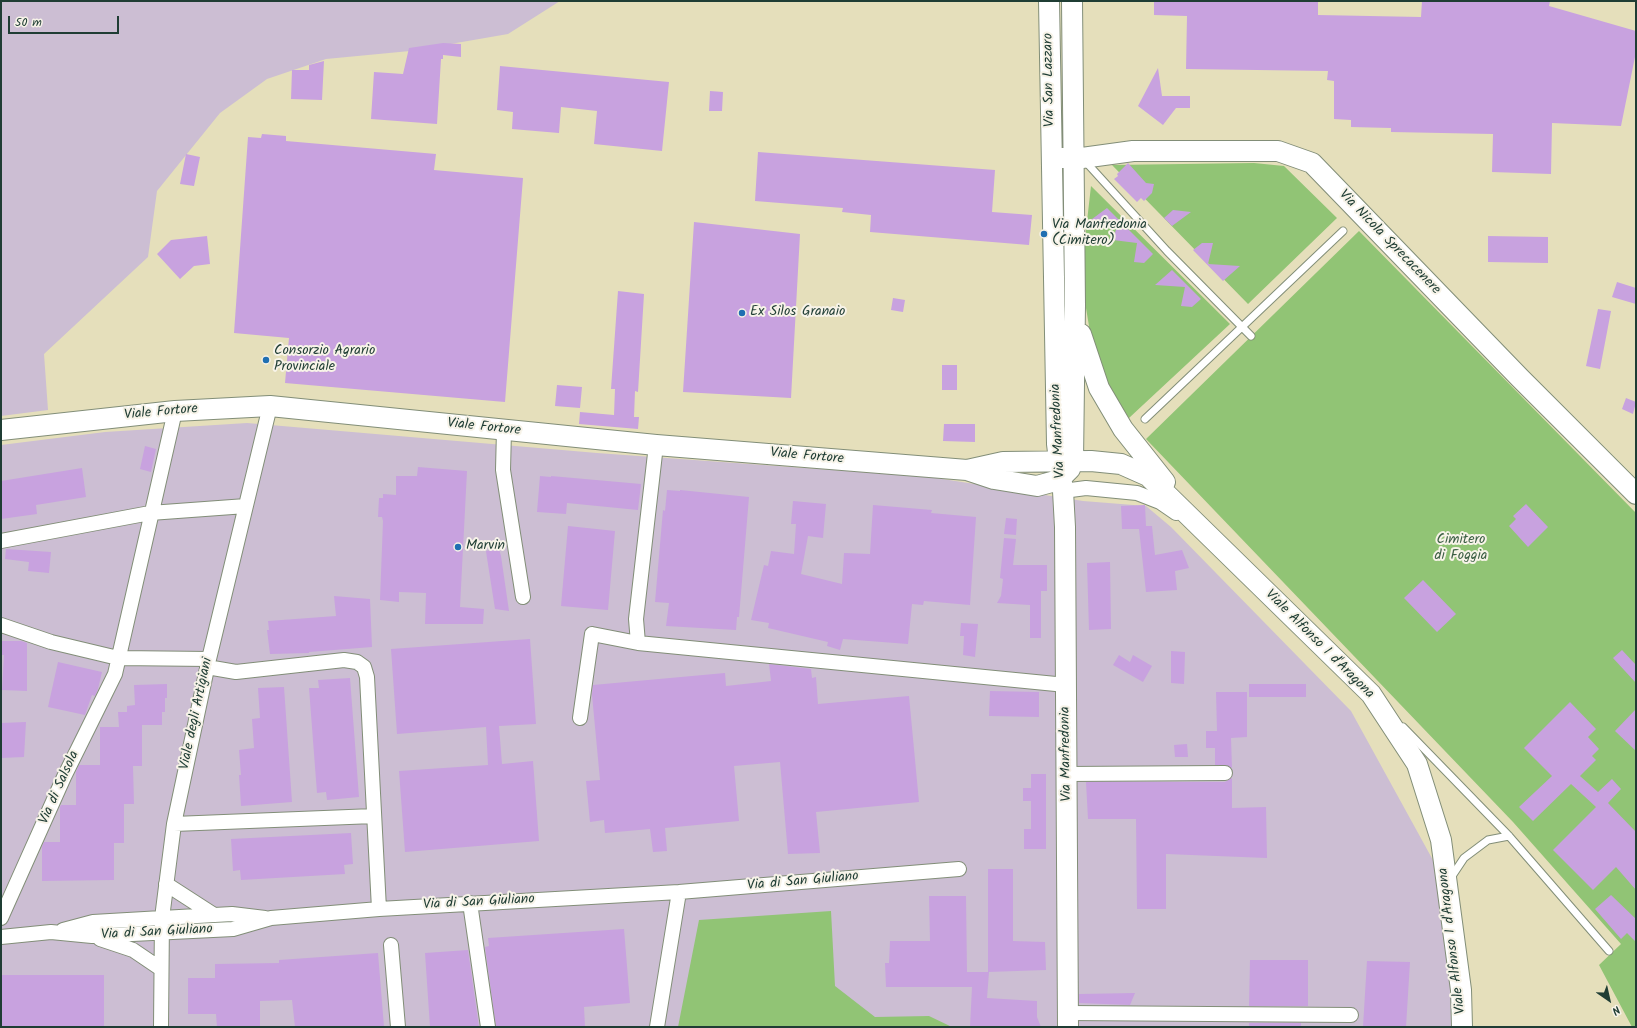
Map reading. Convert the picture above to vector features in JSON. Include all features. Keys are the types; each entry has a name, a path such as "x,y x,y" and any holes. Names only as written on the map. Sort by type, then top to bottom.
{"main road":[{"name":"Via San Lazzaro","path":"1049,1 1052,159"},
{"name":"Via San Lazzaro","path":"1072,1 1078,158"},
{"name":"Via Nicola Sprecacenere","path":"1078,158 1133,151 1278,151 1312,163 1520,378 1636,494"},
{"path":"1052,159 1078,158"},
{"name":"Via Manfredonia","path":"1070,1022 1064,473 1075,305 1078,158"},
{"name":"Via Manfredonia","path":"1052,159 1057,444 1064,473"},
{"name":"Viale Alfonso I d'Aragona","path":"1075,305 1082,340 1099,388 1123,429 1207,532"},
{"name":"Viale Fortore","path":"1,430 175,411 270,406 656,444 968,470 994,479 1037,486 1064,473"},
{"name":"Viale Fortore","path":"968,470 1003,462 1064,473"},
{"name":"Viale Alfonso I d'Aragona","path":"1064,473 1121,464 1148,476 1371,694 1416,764 1441,840 1461,990 1461,1026"},
{"path":"1037,486 1051,498 1065,527"}],"street":[{"name":"Viale degli Artigiani","path":"161,1027 162,918 174,824 208,663 270,406"},
{"name":"Via di Salsola","path":"1,918 64,777 114,674 150,513 175,411"},
{"path":"504,430 503,470 523,597"},
{"path":"638,642 636,619 656,444"},
{"name":"Viale Alfonso I d'Aragona","path":"1064,473 1086,488 1137,493 1160,502 1207,532"},
{"path":"1,541 150,513 246,506"},
{"path":"1,625 51,642 118,658 208,663 236,672 344,660 357,662 364,667 367,677 379,909"},
{"path":"580,718 592,634 638,642 1066,685"},
{"path":"1067,774 1225,773"},
{"path":"174,824 374,816"},
{"name":"Via di San Giuliano","path":"1,937 51,932 92,936 233,929 271,918 379,909 679,892 959,869"},
{"path":"166,884 214,915"},
{"path":"658,1027 679,892"},
{"path":"470,903 488,1027"},
{"path":"51,932 93,922 232,914 271,918"},
{"path":"92,936 133,950 161,968"},
{"path":"391,945 398,1027"},
{"path":"1070,1022 1351,1015"}],"lane":[{"path":"1078,158 1251,336"},
{"path":"1145,419 1343,231"},
{"path":"1371,694 1509,836 1609,951"},
{"path":"1447,884 1464,858 1488,840 1509,836"}],"shaded area":[{"path":"1,1 560,1 508,34 410,51 326,59 267,79 220,113 157,191 148,257 44,354 48,410 1,416"},
{"path":"247,423 597,453 930,477 1083,501 1146,506 1171,527 1351,711 1434,862 1469,979 1471,1027 1,1027 1,445 105,432"}],"green space":[{"path":"1254,163 1284,166 1337,218 1248,304 1112,165"},
{"path":"1091,186 1230,324 1129,418 1096,368 1083,290 1085,239"},
{"name":"Cimitero di Foggia","path":"1359,231 1636,513 1636,1027 1632,1027 1599,965 1621,944 1513,822 1146,439"},
{"path":"831,911 835,986 875,1017 929,1016 952,1027 678,1027 699,920"}],"building":[{"path":"1154,1 1318,1 1318,15 1421,17 1422,1 1550,1 1549,6 1636,31 1636,52 1621,126 1552,123 1551,174 1492,172 1493,134 1391,132 1391,128 1351,127 1351,120 1334,119 1334,81 1327,80 1328,71 1186,69 1187,16 1154,15"},
{"path":"443,43 461,44 461,57 443,55 443,59 441,59 437,124 371,119 374,72 403,74 409,48"},
{"path":"324,61 322,100 291,99 292,70 309,70 309,65"},
{"path":"500,66 669,82 662,151 594,144 597,111 561,107 559,133 512,129 513,112 497,110"},
{"path":"1158,68 1162,96 1190,96 1190,108 1176,108 1163,125 1138,106"},
{"path":"710,91 723,92 722,111 709,111"},
{"path":"262,134 286,136 286,141 436,154 434,170 523,178 505,402 285,383 289,338 234,333 248,137 261,138"},
{"path":"758,152 995,170 992,212 1032,215 1029,245 870,232 871,215 842,212 843,208 755,201"},
{"path":"186,154 200,157 194,186 180,184"},
{"path":"1128,163 1146,183 1154,184 1152,193 1144,201 1141,198 1137,202 1114,179"},
{"path":"1107,208 1153,254 1144,263 1134,262 1137,243 1113,240 1117,226 1088,222"},
{"path":"1173,210 1191,212 1172,226 1164,218"},
{"name":"Ex Silos Granaio","path":"694,222 800,234 791,398 683,392"},
{"path":"207,236 210,264 194,266 180,279 157,254 171,240"},
{"path":"1488,236 1548,237 1548,263 1488,262"},
{"path":"1202,243 1213,243 1208,264 1240,266 1223,281 1193,250"},
{"path":"1172,270 1201,299 1192,307 1181,306 1185,287 1155,285"},
{"path":"1617,282 1636,288 1636,304 1612,297"},
{"path":"618,291 644,294 638,392 635,391 634,417 639,417 638,429 579,424 580,412 614,415 615,389 611,389"},
{"path":"893,298 905,300 903,312 891,310"},
{"path":"1598,309 1611,311 1600,369 1586,366"},
{"path":"942,365 957,365 957,390 942,390"},
{"path":"557,385 582,387 580,408 555,406"},
{"path":"1626,398 1636,402 1633,414 1622,409"},
{"path":"944,424 975,424 975,442 943,441"},
{"path":"145,446 156,449 151,472 140,469"},
{"path":"418,467 467,471 460,607 484,609 483,624 425,624 426,593 399,592 399,602 380,600 383,521 382,517 378,517 379,498 383,498 383,494 396,495 396,476 417,476"},
{"path":"82,468 86,497 36,505 37,514 1,519 1,481"},
{"path":"540,476 641,484 638,510 567,503 566,514 537,512"},
{"path":"667,490 749,497 739,617 737,617 736,630 666,626 669,603 655,602 663,510 665,511"},
{"path":"793,501 826,504 823,538 808,536 801,574 842,584 844,553 870,554 873,505 932,510 931,513 976,517 970,605 924,601 923,605 912,604 908,644 843,639 840,650 827,646 828,642 768,628 769,623 751,620 764,565 768,566 771,551 794,554 796,524 791,524"},
{"path":"1526,504 1548,527 1528,547 1509,526 1516,519 1513,516"},
{"path":"1145,505 1146,526 1152,526 1155,555 1182,550 1189,568 1175,571 1177,590 1146,592 1139,529 1122,529 1121,506"},
{"path":"1006,518 1017,519 1016,535 1004,534"},
{"path":"568,526 615,531 608,610 561,606"},
{"path":"1004,538 1016,539 1013,565 1047,565 1047,591 1041,591 1041,638 1030,638 1030,605 997,603 1001,596 1003,579 1000,578"},
{"path":"6,549 51,552 49,573 28,571 29,562 5,559"},
{"path":"499,549 509,611 495,609 486,551"},
{"path":"1110,562 1111,629 1089,630 1087,563"},
{"path":"1423,580 1456,614 1437,632 1404,598"},
{"path":"334,596 370,599 372,647 309,653 270,654 267,630 269,630 268,621 336,616"},
{"path":"961,623 978,624 975,657 963,655 964,636 960,636"},
{"path":"530,639 536,724 499,726 502,764 533,761 539,841 405,852 399,771 488,765 486,727 397,734 391,649"},
{"path":"1,641 21,641 27,643 27,691 2,690 4,655 1,655"},
{"path":"1622,650 1636,665 1636,683 1613,658"},
{"path":"1171,651 1185,652 1184,684 1171,683"},
{"path":"1119,655 1130,662 1133,655 1152,666 1143,682 1113,665"},
{"path":"58,662 102,672 98,689 95,696 92,695 85,715 48,707"},
{"path":"769,664 811,669 812,678 816,677 818,704 909,696 919,802 816,812 820,853 788,854 780,762 734,766 739,821 665,828 667,851 653,852 650,829 605,833 604,820 590,822 586,781 600,780 592,695 593,685 725,673 726,686 771,681"},
{"path":"350,678 359,797 327,800 326,792 317,793 309,688 319,688 318,680"},
{"path":"167,684 167,698 165,698 165,712 162,712 162,725 142,725 142,766 133,766 134,804 124,804 124,843 114,843 114,880 42,881 42,847 44,842 60,842 60,807 61,805 76,805 76,772 79,765 100,765 100,727 119,727 118,712 127,712 127,706 135,705 134,685"},
{"path":"1249,684 1306,684 1306,697 1249,697"},
{"path":"284,687 292,802 241,806 239,750 254,748 252,719 260,718 258,688"},
{"path":"990,691 1039,692 1039,717 989,716"},
{"path":"1216,692 1247,692 1247,737 1231,738 1232,768 1225,765 1215,765 1215,748 1206,748 1206,731 1217,731"},
{"path":"1570,702 1596,729 1588,737 1599,749 1592,756 1596,760 1580,776 1598,792 1612,779 1621,789 1608,803 1636,832 1636,890 1616,867 1593,890 1553,850 1596,807 1571,784 1533,821 1519,807 1552,776 1524,748"},
{"path":"1636,709 1636,751 1615,731"},
{"path":"26,722 24,757 1,758 1,723"},
{"path":"1187,744 1188,757 1175,757 1174,745"},
{"path":"1031,774 1046,774 1046,849 1024,849 1024,829 1031,829 1031,801 1023,801 1023,788 1031,788"},
{"path":"1232,778 1232,808 1266,807 1267,858 1166,854 1166,909 1137,909 1136,819 1088,819 1086,782 1225,782"},
{"path":"351,833 353,864 344,865 345,874 241,880 240,870 233,871 231,839"},
{"path":"988,869 1013,869 1013,941 1045,942 1046,970 988,972"},
{"path":"1611,895 1636,919 1636,942 1627,933 1621,939 1595,909"},
{"path":"929,896 966,896 967,972 989,972 987,998 1037,1001 1037,1017 1041,1027 970,1027 972,987 886,987 885,963 889,963 890,941 930,941"},
{"path":"624,929 630,1003 584,1007 585,1027 496,1027 485,947 489,946 488,938"},
{"path":"468,950 479,1027 430,1027 425,953"},
{"path":"378,953 384,1027 295,1027 292,1000 260,1001 260,1027 217,1027 216,1014 188,1014 188,978 215,978 215,964 279,963 279,960"},
{"path":"1250,960 1308,960 1308,1006 1249,1006"},
{"path":"1367,961 1410,962 1406,1027 1363,1027"},
{"path":"1,975 104,975 104,1027 1,1027"},
{"path":"1135,993 1130,1005 1079,1003 1079,994"},
{"path":"1249,1023 1301,1023 1301,1027 1249,1027"}],"place":[{"name":"Via Manfredonia (Cimitero)","path":"1044,234"},
{"name":"Ex Silos Granaio","path":"742,313"},
{"name":"Consorzio Agrario Provinciale","path":"266,360"},
{"name":"Marvin","path":"458,547"}]}
